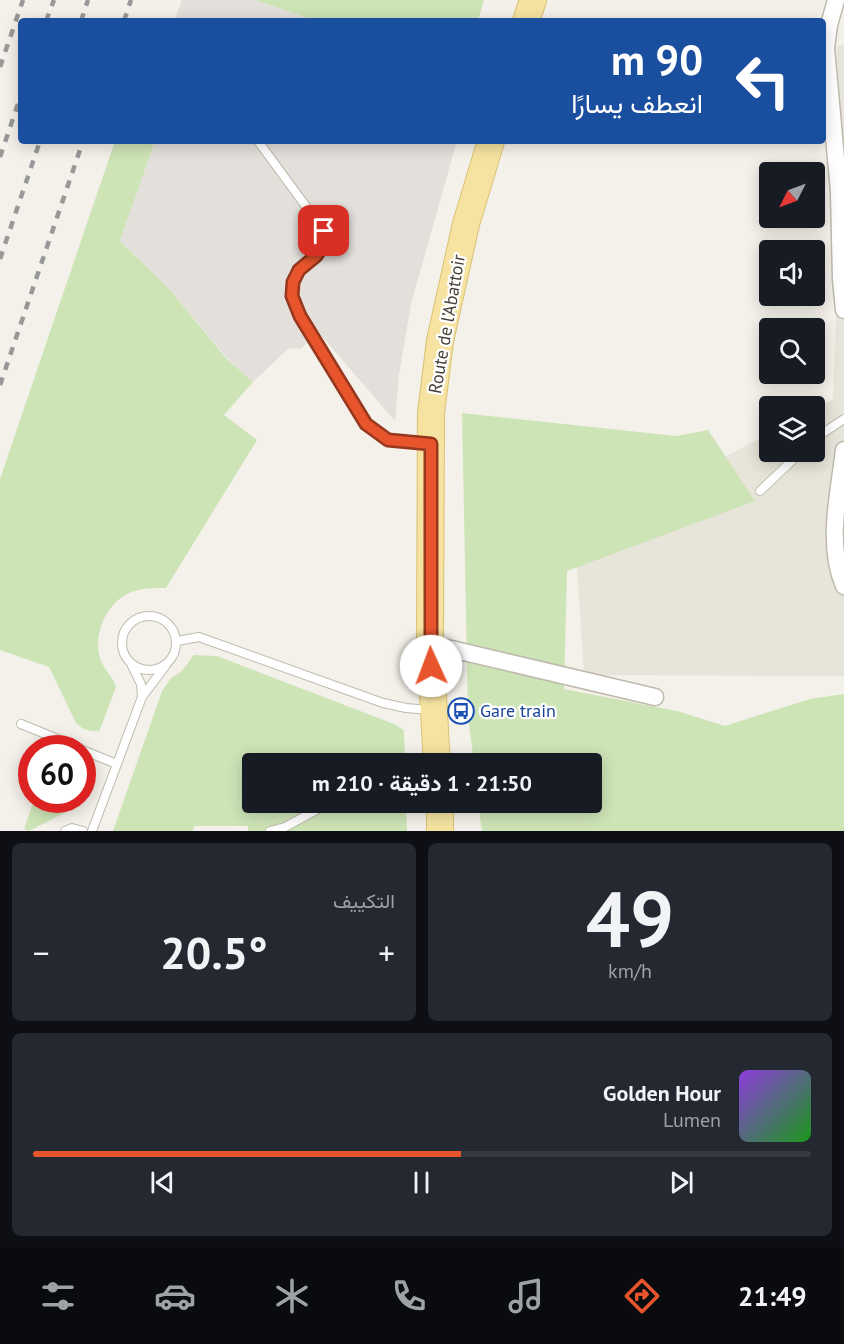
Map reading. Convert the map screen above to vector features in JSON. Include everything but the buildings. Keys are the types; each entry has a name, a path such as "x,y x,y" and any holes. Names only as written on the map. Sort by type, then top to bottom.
{"main road":[{"path":"527,18 532,0"},
{"name":"Route de l’Abattoir","path":"436,753 430,644 431,413 440,341 466,224 489,144"},
{"path":"440,813 440,831"}],"street":[{"path":"836,0 826,48 839,192 844,310"},
{"path":"844,450 835,552 844,586"},
{"path":"430,644 655,697"}],"lane":[{"path":"260,144 324,231 324,244 316,256 299,270 293,282 292,296 300,316 366,424 388,440 431,444"},
{"path":"825,432 844,419"},
{"path":"760,491 790,462"},
{"path":"92,831 142,697 166,666 176,650 177,641 169,624 154,616 136,619 124,631 122,639 125,657 139,668 148,671 166,666"},
{"path":"177,641 199,637 383,703 406,708 434,710"},
{"path":"131,663 141,684 142,697"},
{"path":"21,724 47,735"},
{"path":"96,755 117,764"},
{"path":"270,831 285,827 311,813"},
{"path":"65,831 72,828 83,831"}],"shaded area":[{"path":"182,0 255,0 307,18 175,18"},
{"path":"844,44 844,676 584,675 575,538 759,438 759,462 825,462 825,403 833,399 841,175 837,47"},
{"path":"154,144 456,144 411,304 399,375 395,421 319,333 300,349 289,348 253,382 227,358 170,290 120,241"}],"green space":[{"path":"255,0 484,0 479,18 307,18"},
{"path":"114,144 154,144 120,241 170,290 226,358 253,382 224,415 257,440 166,588 141,589 128,594 119,599 106,616 101,626 98,648 101,662 116,687 99,731 83,728 76,723 49,667 0,650 0,479"},
{"path":"462,413 676,436 708,430 755,501 567,571 564,689 677,711 725,726 810,699 844,694 844,831 482,831 479,813 602,813 602,753 473,753 468,716"},
{"path":"194,655 217,656 394,724 404,730 405,753 242,753 242,813 406,813 407,831 248,831 248,826 194,826 193,831 113,831 162,691 171,678 181,672"},
{"path":"30,813 64,813 29,831 24,829"}],"railway":[{"path":"0,67 23,0"},
{"path":"47,18 54,0"},
{"path":"82,18 88,0"},
{"path":"125,18 131,0"},
{"path":"0,157 18,104"},
{"path":"0,259 39,144"},
{"path":"0,385 82,144"}],"place":[{"name":"Gare train","path":"461,711"}],"route":[{"path":"324,231 324,244 316,256 299,270 293,282 292,296 300,316 366,424 378,435 388,440 431,444 431,666"}]}
